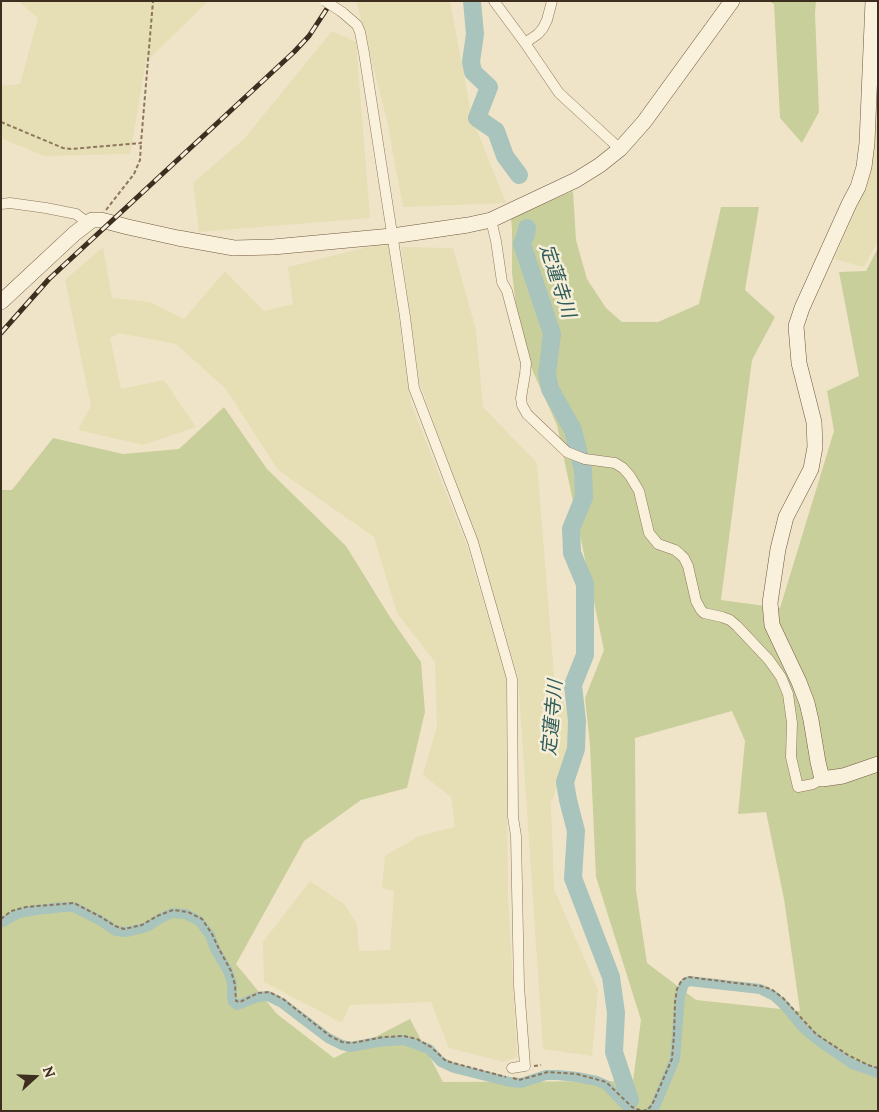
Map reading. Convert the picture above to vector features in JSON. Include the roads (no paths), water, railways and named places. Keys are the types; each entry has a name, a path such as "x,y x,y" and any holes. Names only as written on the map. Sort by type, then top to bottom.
{"street":[{"path":"325,1 357,25 360,32 405,318 414,388 473,542 512,679 513,817 516,836 519,986 525,1066 512,1068"},
{"path":"494,1 558,93 620,149"},
{"path":"525,43 543,28 552,1"},
{"path":"1,204 10,203 61,211 94,221 234,248 274,247 392,236 490,220 576,180 600,165 620,149 644,122 732,1"},
{"path":"822,780 807,703 772,625 770,603 778,549 786,517 811,469 816,447 814,422 800,363 796,326 802,308 858,187 864,167 867,143 873,1"},
{"path":"490,220 496,241 502,282 507,291 526,364 521,398 522,406 527,414 568,452 585,459 615,463 630,476 639,491 649,533 658,544 674,550 684,558 688,566 696,601 704,614 730,620 769,660 781,677 788,694 792,723 791,758 798,787 843,776 878,764"},
{"path":"1,302 94,221"}],"waterway":[{"name":"定蓮寺川","path":"472,1 475,34 471,62 473,72 489,87 477,118 496,131 505,156 519,175"},
{"name":"定蓮寺川","path":"527,228 522,244 552,334 547,374 550,389 573,430 583,470 584,497 571,529 572,553 585,584 585,655 573,685 577,721 576,749 565,782 576,831 573,878 611,977 616,1013 614,1052 630,1100"},
{"path":"1,923 19,913 74,907 116,931 127,932 147,927 172,913 186,914 199,921 210,935 215,949 228,971 232,983 233,1002 237,1005 257,997 268,996 282,1003 328,1038 342,1045 351,1047 377,1042 404,1040 429,1049 441,1062 454,1068 510,1082 521,1083 546,1075 577,1077 597,1081 606,1085 631,1111"},
{"path":"651,1111 654,1109 675,1059 680,996 684,984 689,981 760,989 774,996 803,1028 820,1042 852,1064 878,1073"}],"railway":[{"path":"1,333 49,279 294,52 309,36 332,1"}]}
